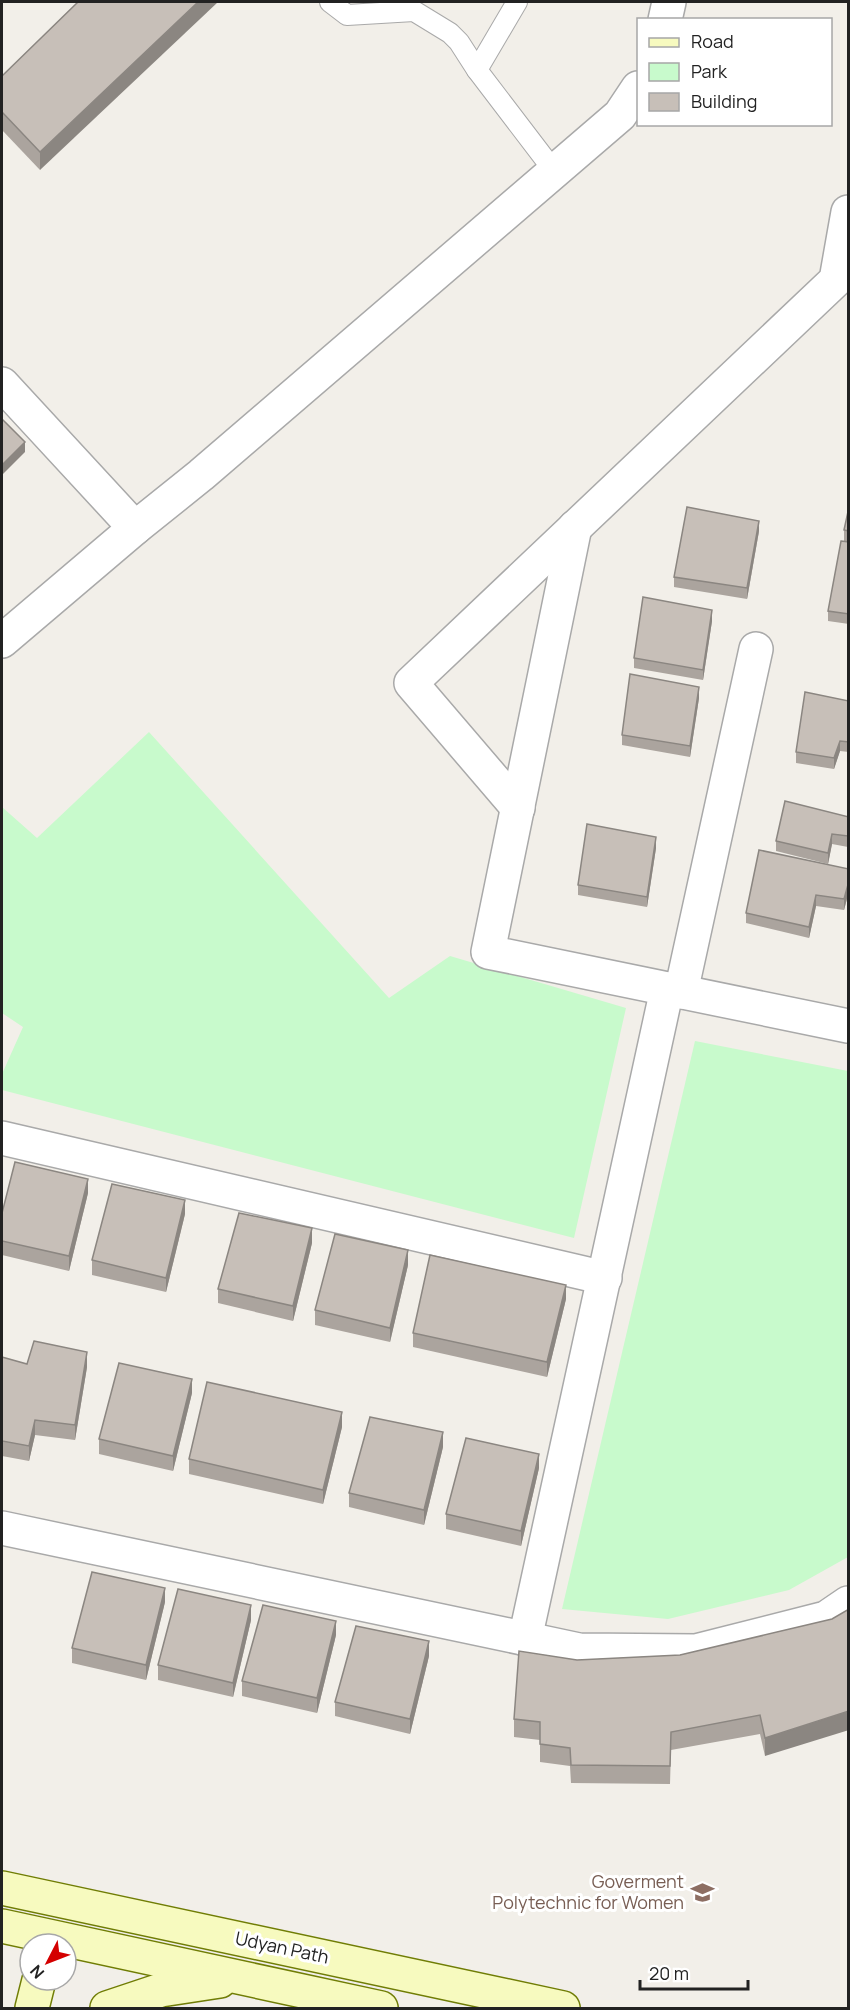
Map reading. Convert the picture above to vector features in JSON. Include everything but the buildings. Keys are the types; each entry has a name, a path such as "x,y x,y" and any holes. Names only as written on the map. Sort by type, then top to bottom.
{"main road":[{"name":"Udyan Path","path":"8,1889 562,2008"},
{"path":"8,1889 3,1932 18,1935"},
{"path":"50,1932 57,1900"},
{"path":"78,1946 381,2008"},
{"path":"107,2008 161,1990 239,1978"},
{"path":"32,2008 36,1992"}],"street":[{"path":"665,18 669,2"},
{"path":"2,641 201,475 620,115 637,91"},
{"path":"518,808 411,683 836,280 849,212"},
{"path":"2,384 135,528"},
{"path":"575,527 488,952 849,1026"},
{"path":"525,1639 604,1278 756,649"},
{"path":"2,1138 604,1278"},
{"path":"2,1528 579,1650 696,1651 826,1618 849,1603"}],"lane":[{"path":"330,2 348,15 414,10 450,33 554,171"},
{"path":"477,70 517,2"}],"green space":[{"path":"149,732 389,998 450,956 626,1008 574,1238 2,1090 2,1074 23,1027 2,1013 2,807 37,838"},
{"path":"695,1041 848,1071 848,1557 789,1590 668,1619 562,1609"}],"place":[{"name":"Goverment Polytechnic for Women","path":"702,1892"}]}
